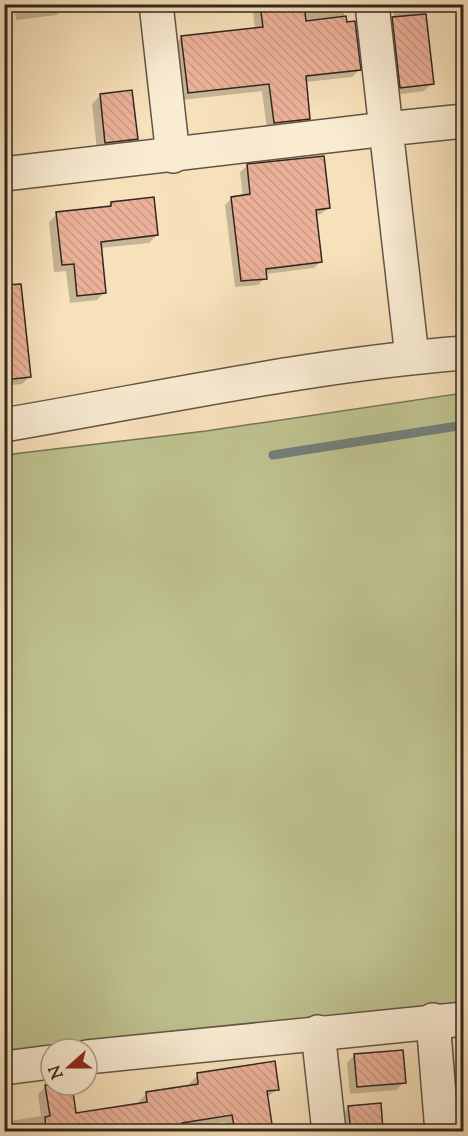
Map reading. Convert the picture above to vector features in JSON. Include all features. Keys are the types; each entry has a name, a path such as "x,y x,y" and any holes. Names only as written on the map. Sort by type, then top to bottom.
{"street":[{"path":"156,4 173,156"},
{"path":"372,4 412,357"},
{"path":"4,174 464,121"},
{"path":"4,425 234,384 412,357 464,352"},
{"path":"99,1056 448,1019 442,1131"},
{"path":"318,1032 329,1131"},
{"path":"4,1068 39,1064"}],"green space":[{"path":"463,393 463,1014 99,1048 99,1037 39,1037 39,1051 5,1057 5,455 206,431"}],"building":[{"path":"260,4 304,4 306,21 346,16 347,22 355,21 361,70 306,76 310,119 274,123 269,84 188,93 181,36 263,27"},
{"path":"426,14 434,84 400,88 392,17"},
{"path":"132,90 138,139 105,143 100,94"},
{"path":"324,156 330,208 316,210 322,262 266,269 267,279 241,281 231,197 250,194 247,164"},
{"path":"154,197 158,235 101,242 106,293 77,296 74,264 62,265 56,212 111,206 111,202"},
{"path":"21,284 31,377 4,380 4,285"},
{"path":"403,1050 406,1083 357,1087 354,1054"},
{"path":"275,1061 279,1090 267,1091 273,1131 235,1131 232,1115 182,1123 183,1131 46,1131 45,1117 50,1116 47,1097 74,1097 76,1113 147,1102 146,1092 198,1084 197,1073"},
{"path":"381,1103 383,1131 351,1131 348,1106"}],"waterway":[{"path":"273,455 464,425"}]}
